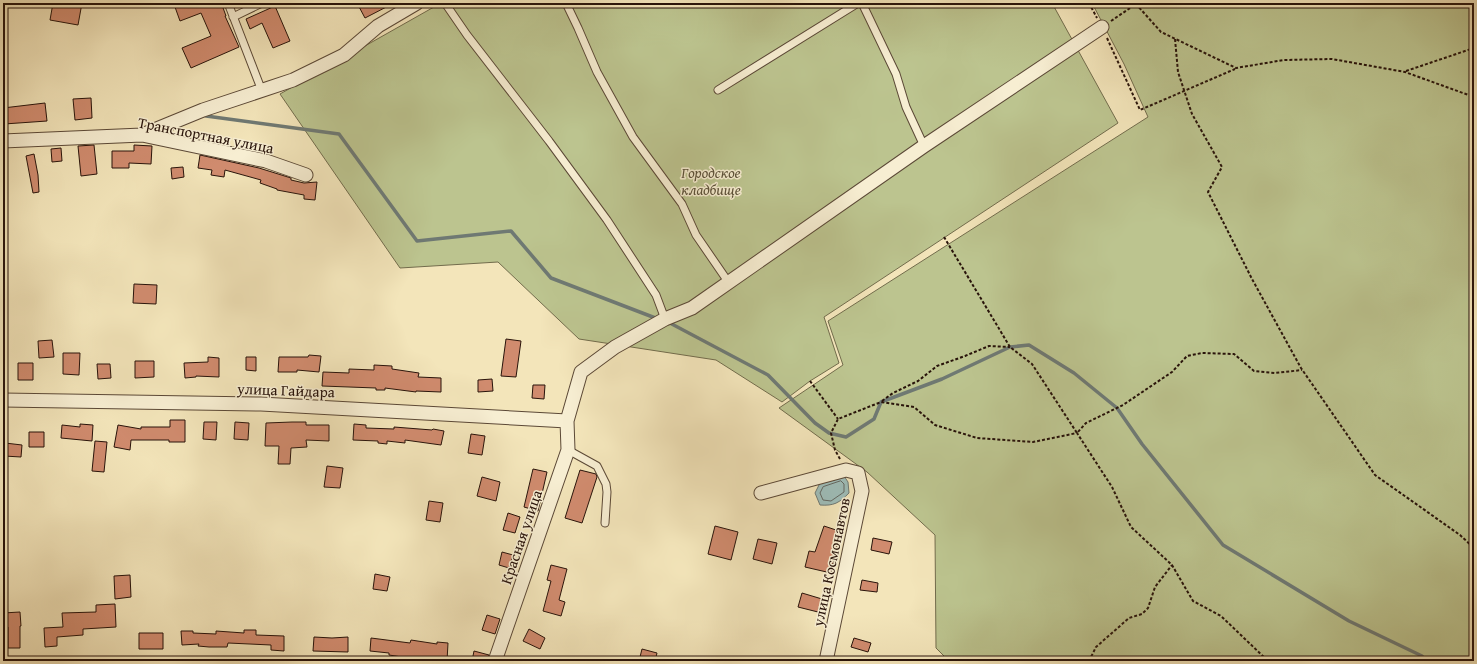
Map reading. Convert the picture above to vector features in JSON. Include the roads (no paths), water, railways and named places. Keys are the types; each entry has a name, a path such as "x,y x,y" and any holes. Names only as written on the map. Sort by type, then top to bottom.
{"street":[{"path":"142,135 203,110 293,80 344,55 378,26 417,3"},
{"name":"Красная улица","path":"495,661 568,450 567,421 581,372 615,347 665,319 692,308 924,146 1102,27"},
{"name":"Транспортная улица","path":"3,141 142,135 266,161 306,175"},
{"name":"улица Гайдара","path":"3,400 261,404 567,421"},
{"name":"улица Космонавтов","path":"761,493 846,470 858,473 862,491 826,661"}],"lane":[{"path":"228,3 262,91"},
{"path":"233,16 262,3"},
{"path":"445,3 467,35 550,141 607,220 656,295 665,319"},
{"path":"566,3 597,72 633,137 682,204 696,236 729,283"},
{"path":"718,90 858,3"},
{"path":"862,3 896,74 906,107 924,146"},
{"path":"568,450 597,466 606,484 607,492 604,523"}],"water":[{"path":"844,476 848,482 849,493 836,503 820,505 815,493 820,483"}],"waterway":[{"path":"206,116 339,134 417,241 511,231 551,278 658,319"},
{"path":"668,322 768,375 815,423 829,433 846,437 874,419 881,402 942,379 1010,347 1029,345 1074,373 1117,408 1142,444 1223,545 1349,621 1422,656 1426,661"}],"park label":[{"name":"Городское кладбище","path":"711,180"}]}
